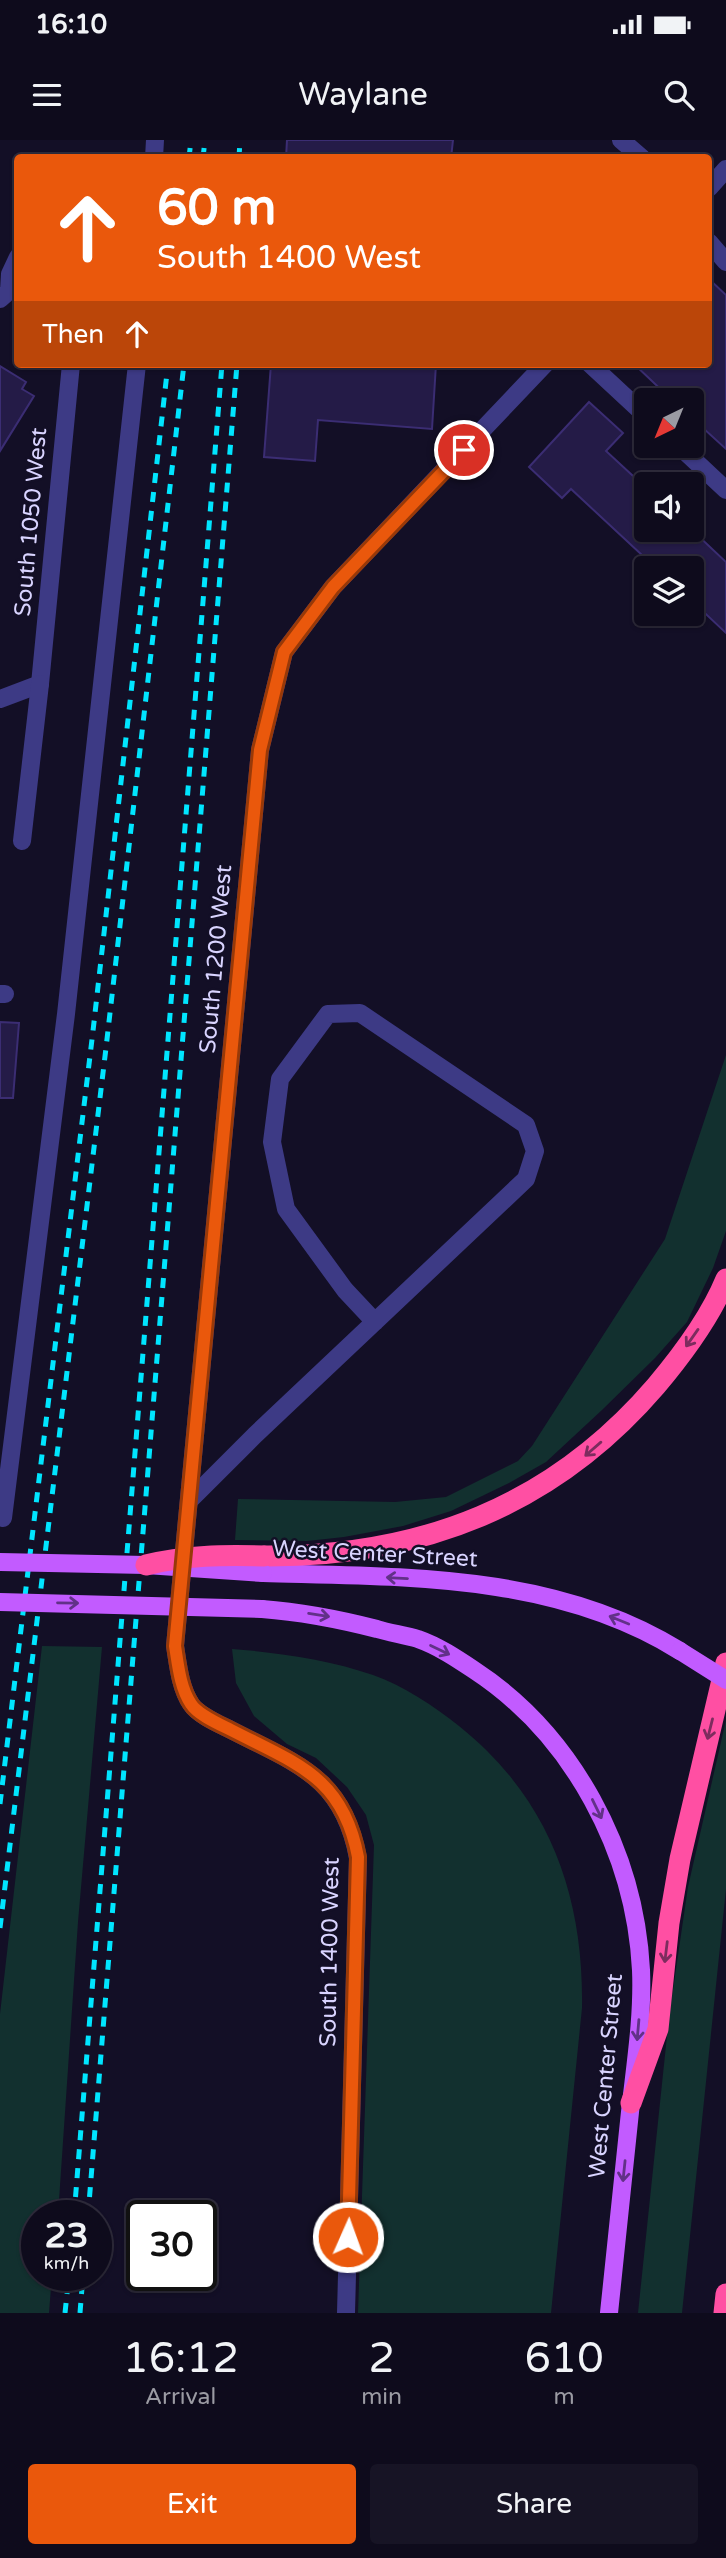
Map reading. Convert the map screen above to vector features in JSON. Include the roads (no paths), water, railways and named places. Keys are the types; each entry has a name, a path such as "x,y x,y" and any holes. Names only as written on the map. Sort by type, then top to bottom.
{"highway":[{"path":"146,1565 166,1560 212,1556 263,1564 382,1546 431,1534 479,1517 548,1482 582,1458 642,1402 673,1366 700,1326 726,1279"},
{"path":"631,2103 658,2029 669,1923 680,1858 726,1662"},
{"path":"724,2313 726,2294"}],"main road":[{"path":"0,1562 146,1565"},
{"name":"West Center Street","path":"263,1564 495,1585 565,1601 631,1625 726,1680"},
{"name":"West Center Street","path":"0,1602 262,1609 337,1618 418,1640 443,1652 486,1678 515,1701 546,1734 569,1762 603,1822 624,1880 635,1925 641,1970 641,1999 609,2313"}],"street":[{"path":"621,140 637,154"},
{"path":"712,185 726,169"},
{"path":"712,246 726,262"},
{"path":"9,296 10,274 14,266"},
{"name":"South 1050 West","path":"22,841 71,368"},
{"path":"3,1518 66,1014 137,368"},
{"name":"South 1200 West","path":"180,1596 260,750 284,652 333,587 541,368"},
{"path":"594,368 634,405"},
{"path":"692,458 726,490"},
{"path":"0,699 40,684"},
{"path":"190,1500 255,1435 526,1180 535,1151 526,1125 360,1013 328,1014 280,1079 272,1142 286,1209 345,1290 375,1322"},
{"name":"South 1400 West","path":"180,1596 175,1646 180,1673 191,1704 215,1722 290,1760 322,1781 341,1805 354,1833 358,1857 346,2313"}],"railway":[{"path":"189,154 191,140"},
{"path":"203,154 205,140"},
{"path":"239,154 240,140"},
{"path":"0,1804 93,1031 168,368"},
{"path":"0,1928 106,1048 184,368"},
{"path":"75,2200 222,368"},
{"path":"89,2200 237,368"},
{"path":"65,2313 67,2291"},
{"path":"80,2313 82,2291"}]}
